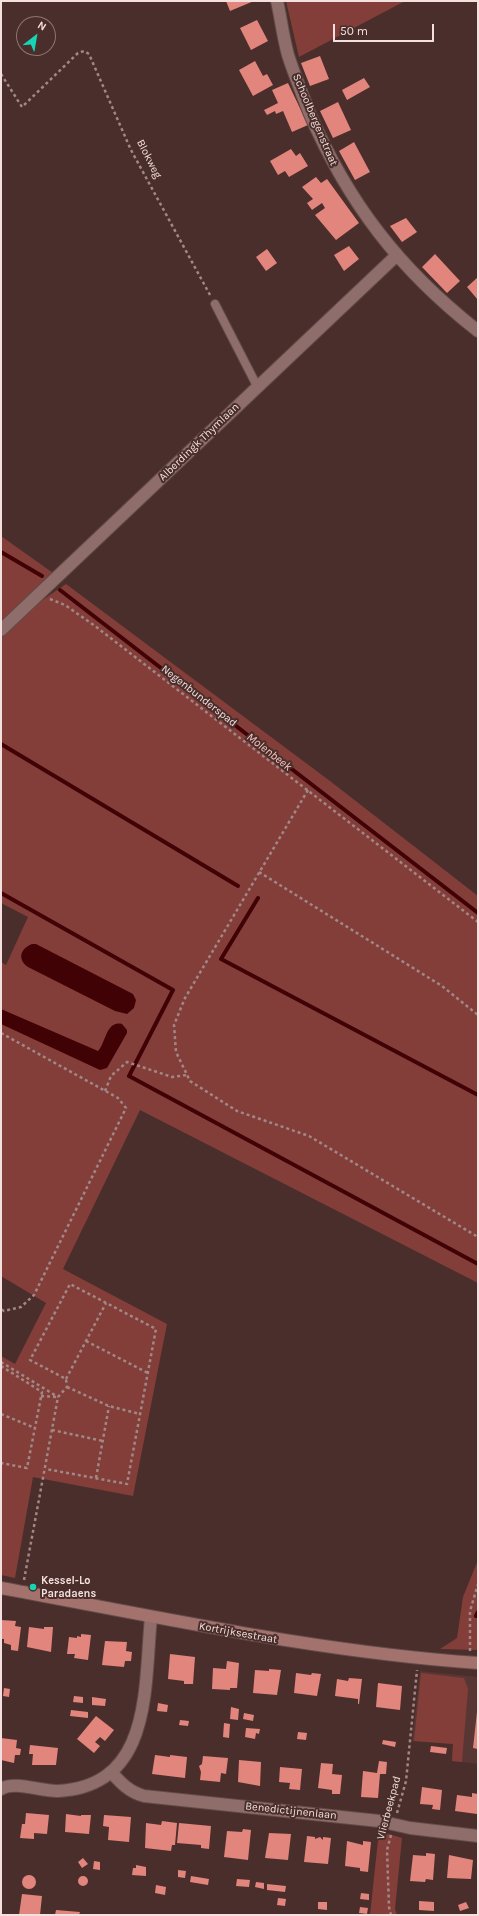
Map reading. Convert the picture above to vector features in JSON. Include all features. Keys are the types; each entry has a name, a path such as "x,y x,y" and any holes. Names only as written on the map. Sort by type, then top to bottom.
{"street":[{"name":"Schoolbergenstraat","path":"277,1 288,54 319,136 335,167 356,202 378,233 426,286 478,331"},
{"name":"Alberdingk Thymlaan","path":"1,630 397,254"},
{"name":"Kortrijksestraat","path":"1,1588 301,1644 474,1663"},
{"path":"1,1789 8,1786 56,1791 68,1790 91,1784 112,1772 118,1766 138,1732 142,1709 150,1617"},
{"name":"Benedictijnenlaan","path":"112,1772 125,1787 136,1794 144,1796 395,1824 410,1828 478,1836"}],"lane":[{"path":"214,304 257,386"}],"path":[{"name":"Blokweg","path":"1,74 22,107 78,53 84,51 89,54 131,150 214,304"},
{"name":"Negenbunderspad","path":"38,595 65,605 95,626 478,922"},
{"path":"308,790 184,998 174,1025 176,1052 190,1081 237,1111 308,1136 478,1238"},
{"path":"259,872 442,986 478,1015"},
{"path":"1,1033 118,1098 126,1108 34,1295 21,1307 4,1311 1,1309"},
{"path":"105,1091 111,1076 127,1062 172,1077 187,1075"},
{"path":"46,1469 127,1484 156,1329 70,1284 30,1360 66,1379"},
{"path":"21,1592 46,1469 58,1397 67,1387 66,1379 106,1302"},
{"path":"86,1341 148,1373"},
{"path":"1,1362 58,1397"},
{"path":"1,1366 42,1392 27,1468 1,1463"},
{"path":"67,1387 109,1406 140,1414"},
{"path":"41,1396 58,1397"},
{"path":"96,1478 109,1406"},
{"path":"1,1414 35,1428"},
{"path":"52,1430 103,1441"},
{"path":"474,1663 470,1611 478,1584"},
{"name":"Vlierbeekpad","path":"391,1915 389,1907 387,1850 406,1781 417,1657"}],"shaded area":[{"path":"286,1 405,1 299,57"},
{"path":"1,536 53,573 1,623"},
{"path":"66,584 330,781 478,896 478,1283 140,1110 63,1269 167,1324 133,1496 33,1477 15,1578 1,1575 1,1356 15,1364 46,1303 1,1276 1,962 6,965 28,917 1,903 1,638 38,603"},
{"path":"32,944 36,944 133,994 136,1000 134,1008 127,1014 115,1011 28,967 21,958 21,955 24,949"},
{"path":"1,1009 98,1051 109,1029 113,1025 122,1024 127,1030 127,1033 107,1068 100,1070 1,1024"},
{"path":"478,1560 478,1650 440,1649 457,1638 463,1597"},
{"path":"420,1671 478,1677 478,1764 452,1761 453,1744 412,1741"},
{"path":"421,1673 464,1678 468,1689 462,1762 452,1761 453,1744 414,1741"},
{"path":"379,1831 402,1838 395,1909 397,1915 370,1915"}],"building":[{"path":"226,1 254,1 230,11"},
{"path":"257,20 268,41 251,50 240,28"},
{"path":"320,56 329,79 310,86 301,63"},
{"path":"255,61 263,76 267,74 273,85 253,96 239,70"},
{"path":"364,78 370,87 347,100 342,90"},
{"path":"288,83 308,125 292,132 283,111 276,114 275,111 267,115 264,110 278,103 272,90"},
{"path":"338,102 351,130 333,138 320,111"},
{"path":"354,142 370,172 355,180 339,151"},
{"path":"291,149 296,156 300,153 308,166 289,177 285,171 278,175 270,161"},
{"path":"316,177 321,183 327,179 359,223 336,240 315,215 325,208 322,203 312,210 307,203 313,199 302,187"},
{"path":"406,218 417,232 402,242 390,226"},
{"path":"349,246 359,259 344,271 334,255"},
{"path":"267,249 277,263 266,271 256,257"},
{"path":"435,254 460,281 447,293 422,267"},
{"path":"478,277 478,300 467,287"},
{"path":"1,1620 16,1621 15,1626 21,1627 18,1651 11,1650 11,1645 4,1643 4,1639 1,1639"},
{"path":"29,1627 44,1629 44,1627 53,1627 51,1652 27,1647"},
{"path":"81,1634 91,1635 88,1660 74,1658 75,1654 67,1654 69,1637 81,1637"},
{"path":"105,1641 127,1642 126,1651 132,1652 131,1661 125,1661 124,1667 102,1665"},
{"path":"170,1654 195,1657 193,1684 184,1684 184,1681 168,1679"},
{"path":"227,1661 239,1663 237,1688 230,1688 230,1690 212,1689 213,1668 226,1669"},
{"path":"269,1669 281,1670 277,1695 253,1693 255,1670 269,1671"},
{"path":"296,1673 311,1675 312,1673 321,1674 317,1696 294,1693"},
{"path":"349,1678 362,1679 359,1704 358,1699 335,1696 337,1679 348,1681"},
{"path":"378,1683 402,1686 400,1710 376,1707"},
{"path":"4,1688 10,1689 9,1697 3,1696"},
{"path":"74,1696 83,1697 83,1703 73,1702"},
{"path":"92,1697 106,1699 105,1706 92,1705"},
{"path":"158,1703 168,1705 167,1712 157,1711"},
{"path":"231,1707 239,1709 238,1720 230,1719"},
{"path":"71,1710 88,1712 88,1718 70,1716"},
{"path":"478,1712 478,1749 473,1748"},
{"path":"244,1713 254,1715 253,1721 243,1719"},
{"path":"96,1716 114,1730 105,1741 100,1737 95,1742 100,1746 94,1753 77,1739"},
{"path":"180,1720 189,1721 188,1726 179,1725"},
{"path":"224,1723 230,1724 229,1738 223,1737"},
{"path":"246,1728 260,1729 259,1734 256,1733 255,1739 245,1737"},
{"path":"298,1732 307,1733 306,1740 297,1739"},
{"path":"1,1738 17,1740 16,1748 21,1749 20,1755 15,1755 14,1763 1,1760"},
{"path":"383,1740 396,1742 395,1747 382,1744"},
{"path":"30,1745 58,1748 56,1765 32,1765 33,1754 29,1754"},
{"path":"431,1746 447,1748 446,1754 430,1752"},
{"path":"155,1755 187,1757 185,1778 152,1774"},
{"path":"203,1756 228,1758 226,1774 221,1773 220,1782 200,1780 201,1772 199,1766 202,1764"},
{"path":"239,1760 261,1762 260,1786 238,1782"},
{"path":"379,1761 387,1762 386,1774 380,1774 378,1798 361,1797 363,1771 377,1773"},
{"path":"321,1763 333,1764 332,1774 342,1775 340,1794 332,1794 332,1790 318,1788"},
{"path":"280,1767 302,1769 300,1790 289,1789 290,1783 279,1782"},
{"path":"422,1787 442,1790 440,1810 432,1809 433,1805 420,1804"},
{"path":"472,1793 478,1794 477,1814 455,1811 457,1795 472,1797"},
{"path":"26,1813 49,1815 47,1834 34,1833 34,1839 20,1838 22,1824 25,1824"},
{"path":"66,1814 81,1816 91,1815 89,1834 65,1832"},
{"path":"104,1815 131,1817 129,1842 108,1840 109,1827 103,1826"},
{"path":"162,1821 177,1823 175,1845 172,1845 171,1851 145,1848 146,1823 161,1825"},
{"path":"179,1823 211,1826 209,1849 201,1848 201,1845 177,1843"},
{"path":"243,1829 251,1830 248,1860 224,1857 227,1831 242,1832"},
{"path":"269,1833 291,1834 288,1860 265,1858"},
{"path":"307,1836 315,1837 315,1839 320,1837 323,1840 323,1837 331,1838 328,1864 304,1862"},
{"path":"347,1841 363,1845 363,1841 371,1842 368,1872 360,1871 360,1868 345,1866"},
{"path":"426,1853 435,1854 433,1880 426,1879 425,1882 410,1881 413,1855 426,1856"},
{"path":"449,1855 473,1860 471,1879 447,1878"},
{"path":"83,1858 88,1864 82,1868 78,1862"},
{"path":"94,1861 100,1862 100,1870 93,1869"},
{"path":"136,1865 146,1867 146,1876 132,1875 133,1868 136,1868"},
{"path":"178,1870 186,1871 185,1878 178,1877"},
{"path":"26,1875 32,1875 36,1879 36,1885 32,1889 26,1889 22,1885 22,1879"},
{"path":"81,1876 85,1876 87,1877 87,1885 81,1886 78,1883 78,1879"},
{"path":"191,1876 209,1879 208,1885 190,1882"},
{"path":"237,1879 250,1880 249,1887 236,1886"},
{"path":"256,1882 264,1883 264,1889 255,1887"},
{"path":"267,1884 286,1886 285,1892 267,1890"},
{"path":"156,1885 166,1887 165,1895 155,1893"},
{"path":"361,1893 369,1894 369,1900 360,1899"},
{"path":"22,1894 42,1896 40,1915 19,1915"},
{"path":"278,1898 286,1899 285,1906 277,1905"},
{"path":"419,1901 434,1902 434,1911 419,1910"},
{"path":"318,1902 327,1902 327,1910 318,1909"},
{"path":"466,1902 469,1908 460,1911 458,1905"},
{"path":"360,1907 368,1908 367,1914 359,1913"},
{"path":"56,1910 80,1912 79,1915 55,1915"}],"waterway":[{"name":"Molenbeek","path":"1,552 42,576"},
{"name":"Molenbeek","path":"60,590 478,913"},
{"path":"1,744 238,886"},
{"path":"1,893 173,990 129,1076 478,1264"},
{"path":"258,898 221,959 478,1095"},
{"path":"476,1616 478,1612"}],"place":[{"name":"Kessel-Lo Paradaens","path":"33,1587"}]}
